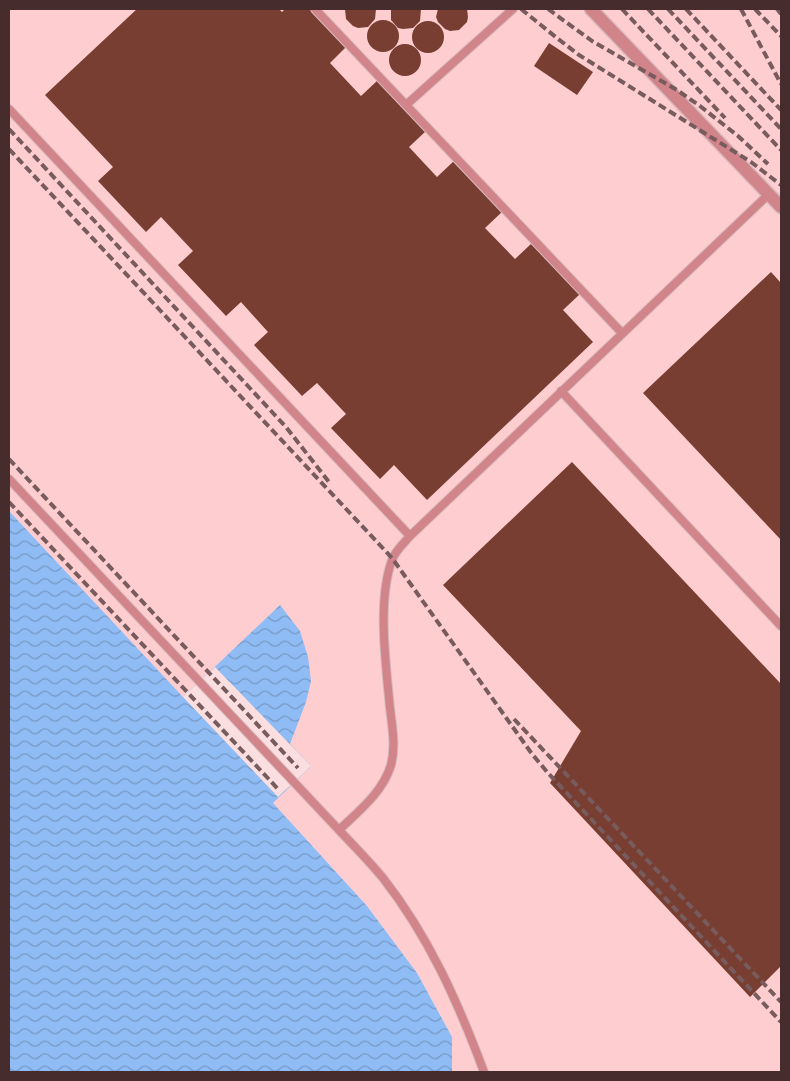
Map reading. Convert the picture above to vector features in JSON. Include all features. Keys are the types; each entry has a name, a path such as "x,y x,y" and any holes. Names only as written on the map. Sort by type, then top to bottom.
{"street":[{"path":"591,9 781,207"}],"lane":[{"path":"315,9 622,333"},
{"path":"406,106 513,9"},
{"path":"9,109 410,536"},
{"path":"339,830 368,802 382,785 390,765 393,746 384,646 386,584 392,558 410,536 560,391 769,194"},
{"path":"560,391 781,626"},
{"path":"9,479 382,877 413,921 440,967 462,1014 484,1072"}],"shaded area":[{"path":"9,9 781,9 781,1072 452,1072 452,1037 417,973 367,906 273,803 278,797 290,744 306,702 280,606 183,697 9,511"}],"water":[{"path":"9,511 183,697 280,605 300,631 308,657 311,681 306,702 290,744 311,766 273,803 367,906 417,973 452,1037 452,1072 9,1072"}],"pier":[{"path":"215,667 311,766 278,797 183,697"}],"building":[{"path":"137,9 279,9 282,12 285,9 310,9 346,47 330,63 361,96 378,80 426,131 409,147 437,177 455,160 503,211 485,228 515,259 532,243 580,294 563,310 593,342 427,500 394,465 380,479 331,428 346,414 317,383 302,396 254,345 268,332 241,302 226,316 178,265 193,251 161,217 146,232 98,181 113,167 45,95"},
{"path":"345,9 376,9 375,19 368,27 358,28 346,19"},
{"path":"391,9 421,9 420,21 413,28 398,28 391,20"},
{"path":"438,9 467,9 467,22 459,30 450,31 445,29 436,17"},
{"path":"383,20 389,21 394,25 398,30 398,42 394,47 389,51 383,52 377,51 372,47 368,42 367,36 368,30 372,25 377,21"},
{"path":"428,21 434,22 439,26 443,31 443,43 439,48 434,52 428,53 422,52 417,48 413,43 412,37 413,31 417,26 422,22"},
{"path":"549,43 593,72 577,95 534,66"},
{"path":"405,44 411,45 416,49 420,54 420,66 416,71 411,75 405,76 399,75 394,71 390,66 389,60 390,54 394,49 399,45"},
{"path":"771,272 781,283 781,540 643,393"},
{"path":"572,462 781,684 781,966 750,997 550,783 581,731 443,585"}],"railway":[{"path":"521,9 579,55 751,162 781,185"},
{"path":"548,9 592,41 677,90 700,106 738,136 768,164"},
{"path":"622,9 725,118"},
{"path":"648,9 781,150"},
{"path":"668,9 781,129"},
{"path":"686,9 781,110"},
{"path":"741,9 781,84"},
{"path":"755,9 781,36"},
{"path":"777,9 781,14"},
{"path":"9,129 286,427 329,482"},
{"path":"9,149 392,558 532,754 781,1022"},
{"path":"9,459 298,768"},
{"path":"9,502 278,789"},
{"path":"514,719 781,1002"}]}
